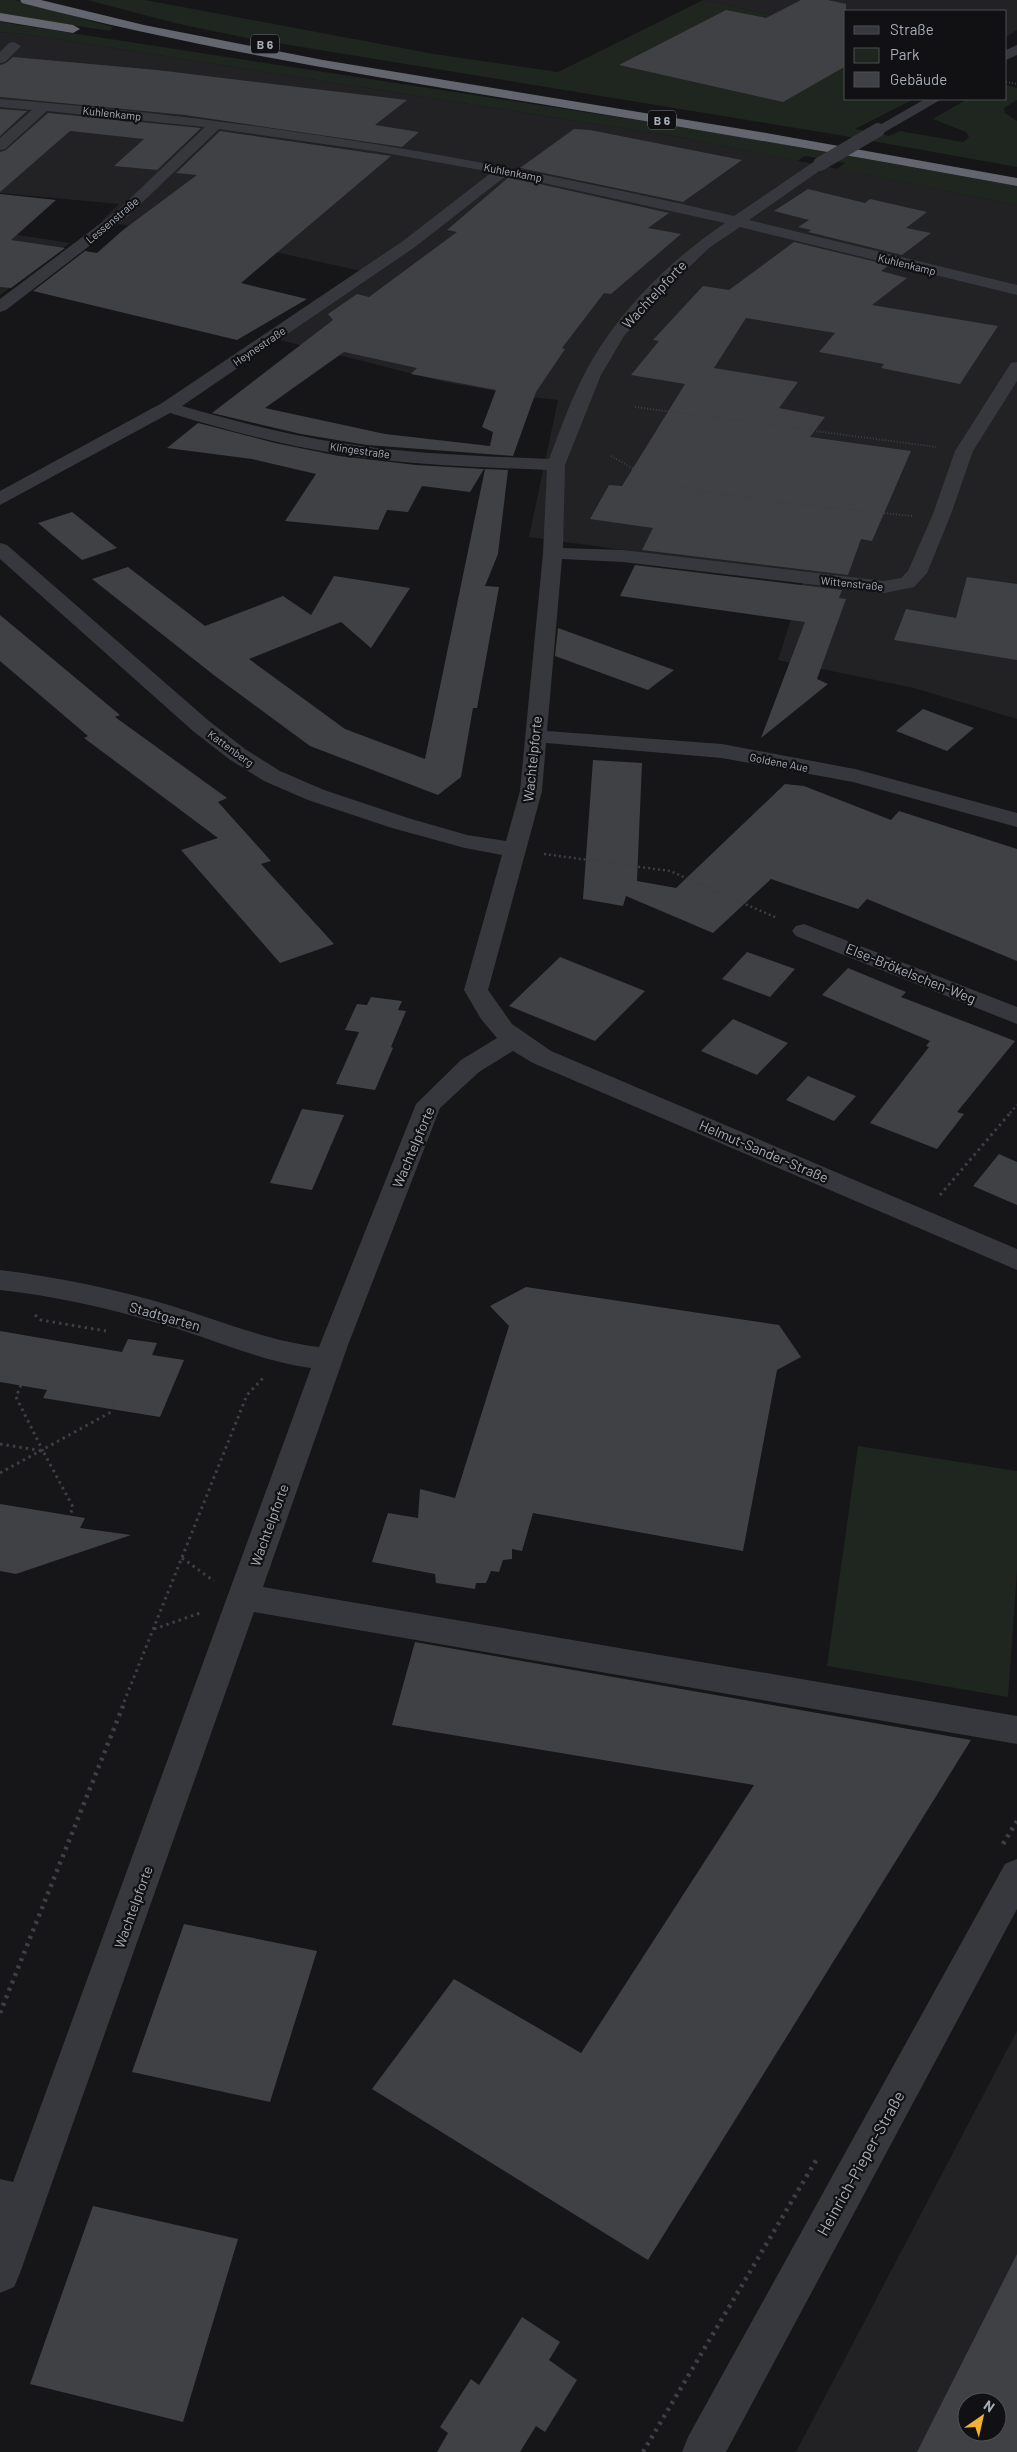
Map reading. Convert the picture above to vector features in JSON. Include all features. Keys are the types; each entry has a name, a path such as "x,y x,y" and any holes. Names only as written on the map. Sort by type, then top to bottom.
{"highway":[{"name":"B 6","path":"26,0 171,36 324,64 769,137 1017,182"},
{"name":"B 6","path":"62,0 142,20 289,49 816,136 1017,173"},
{"path":"0,17 205,50 324,64"}],"street":[{"path":"0,59 14,46"},
{"name":"Wachtelpforte","path":"0,2272 13,2201 232,1591 328,1359 429,1104 470,1066 512,1040 490,1015 476,990 531,791 553,553 556,465 592,375 618,334 635,312 682,264 735,222 820,164 933,100"},
{"name":"Kuhlenkamp","path":"0,102 216,124 361,145 504,170 735,222 1017,290"},
{"path":"0,146 44,106"},
{"name":"Lessenstraße","path":"0,307 122,214 216,124"},
{"name":"Heynestraße","path":"0,499 168,407 409,244 504,170"},
{"name":"Wittenstraße","path":"553,553 623,556 884,587 907,583 917,573 940,519 964,451 1017,367"},
{"name":"Klingestraße","path":"168,407 277,438 365,452 447,460 556,465"},
{"name":"Kattenberg","path":"0,549 201,726 236,754 272,776 316,795 400,823 465,841 515,850"},
{"name":"Goldene Aue","path":"535,736 722,750 855,776 1017,820"},
{"name":"Else-Brökelschen-Weg","path":"804,931 1017,1016"},
{"name":"Helmut-Sander-Straße","path":"512,1040 542,1056 921,1217 1017,1260"},
{"name":"Stadtgarten","path":"0,1280 43,1285 164,1314 286,1354 328,1359"},
{"path":"232,1591 1017,1730"},
{"name":"Heinrich-Pieper-Straße","path":"703,2452 1017,1874"}],"path":[{"path":"635,407 964,451"},
{"path":"610,456 648,477 694,490 780,502 940,519"},
{"path":"515,850 670,871 757,908 804,931"},
{"path":"921,1217 1017,1105"},
{"path":"0,2013 247,1395 286,1354"},
{"path":"21,1385 16,1397 73,1507 70,1515"},
{"path":"0,1473 111,1412 115,1401"},
{"path":"0,1444 43,1451"},
{"path":"182,1558 232,1591"},
{"path":"153,1629 209,1610"}],"shaded area":[{"path":"703,0 1017,0 1017,30 1007,36 1007,10 844,10 844,31"},
{"path":"0,32 25,34 685,138 1017,205 1017,719 914,688 778,660 805,575 529,537 558,400 522,396 445,382 264,336 361,271 234,243 101,221 119,204 0,193"},
{"path":"0,232 70,243 0,295"},
{"path":"1017,2031 1017,2452 796,2452"}],"green space":[{"path":"0,0 15,0 113,27 110,31 0,14"},
{"path":"87,0 145,0 434,54 558,72 703,0 844,31 844,100 912,100 855,129 889,136 900,131 963,142 969,137 966,132 933,119 965,100 1007,100 1007,85 1017,88 1017,100 1004,108 1005,113 1017,121 1017,167 839,135 247,38 179,24"},
{"path":"0,22 714,132 1017,186 1017,205 837,169 845,163 805,156 797,161 685,138 25,34 0,32"},
{"path":"858,1446 1017,1471 1017,1571 1008,1697 827,1666"}],"building":[{"path":"801,0 828,0 846,4 846,10 844,10 844,67 783,102 619,65 726,10 766,18"},
{"path":"13,57 157,70 407,100 375,125 419,132 402,147 185,115 0,97 0,65"},
{"path":"0,109 27,111 0,136"},
{"path":"48,113 201,128 157,170 114,166 144,139 70,131 0,192 0,152 6,150"},
{"path":"574,129 590,130 742,160 683,202 520,168"},
{"path":"220,131 391,156 241,283 307,299 237,340 33,291 85,251 97,253 123,230 197,175 176,173"},
{"path":"509,177 669,213 648,228 681,234 611,294 604,293 562,348 565,349 536,392 513,456 367,445 301,434 212,413 333,320 328,314 357,294 369,297 457,232 447,230","holes":["344,352 417,368 411,374 496,390 482,427 493,432 490,446 385,434 265,408"]},
{"path":"808,189 865,203 870,199 927,212 906,228 931,233 902,255 808,232 811,230 798,227 809,220 774,211"},
{"path":"0,194 56,200 11,240 65,248 11,288 0,287"},
{"path":"794,242 889,265 881,271 907,278 872,305 998,326 960,384 881,368 884,364 819,352 835,333 746,318 714,368 798,382 779,408 825,417 810,437 911,451 872,541 861,539 848,575 642,550 653,528 590,519 609,485 622,486 685,384 631,375 659,341 653,340 703,286 729,290"},
{"path":"198,423 275,443 339,456 416,465 484,469 470,492 422,486 408,512 387,510 378,530 285,521 316,474 252,459 167,448"},
{"path":"485,469 508,470 498,554 485,586 499,587 477,708 473,708 461,777 438,795 310,746 215,676 92,579 128,567 205,626 283,596 311,615 334,576 410,588 371,648 341,622 249,659 345,729 425,759"},
{"path":"72,512 117,548 82,560 38,523"},
{"path":"635,565 842,590 839,598 846,599 817,679 828,684 761,738 805,622 620,596"},
{"path":"967,577 1017,584 1017,660 894,640 906,609 956,618"},
{"path":"0,615 120,715 115,717 227,798 218,802 271,861 261,864 334,944 280,963 181,850 218,838 84,738 88,736 0,661"},
{"path":"558,628 674,670 648,690 555,656"},
{"path":"923,709 974,728 947,751 896,731"},
{"path":"593,760 642,763 637,881 676,888 785,784 804,786 891,820 899,811 1017,849 1017,961 867,899 858,909 771,879 713,933 626,896 623,906 583,899"},
{"path":"747,952 795,969 770,997 722,979"},
{"path":"560,957 645,991 595,1041 509,1006"},
{"path":"848,968 906,992 901,997 1015,1041 957,1112 964,1114 937,1149 870,1123 929,1047 926,1046 930,1041 822,995"},
{"path":"371,997 402,1001 398,1010 406,1011 391,1047 393,1048 375,1090 336,1084 359,1032 345,1030 357,1004 367,1005"},
{"path":"733,1019 788,1043 757,1075 701,1051"},
{"path":"808,1076 856,1096 834,1121 786,1100"},
{"path":"302,1109 344,1115 312,1190 270,1183"},
{"path":"999,1154 1017,1162 1017,1205 973,1186"},
{"path":"526,1287 779,1325 801,1357 777,1370 743,1551 533,1513 522,1551 512,1549 512,1559 503,1560 499,1572 491,1571 486,1583 476,1583 475,1589 436,1583 435,1574 372,1562 388,1513 418,1518 420,1489 455,1498 509,1326 490,1306"},
{"path":"0,1331 122,1352 128,1339 157,1343 152,1355 184,1360 160,1417 43,1398 47,1390 0,1382"},
{"path":"0,1504 85,1518 80,1528 131,1535 16,1574 0,1571"},
{"path":"415,1642 971,1740 648,2260 372,2089 454,1979 581,2053 754,1785 392,1725"},
{"path":"184,1924 317,1951 270,2102 132,2072"},
{"path":"93,2206 238,2239 183,2422 30,2384"},
{"path":"1017,2254 1017,2452 917,2452"},
{"path":"522,2317 560,2342 549,2360 577,2380 545,2432 536,2426 520,2452 437,2452 448,2433 440,2427 471,2379 479,2385"}]}
